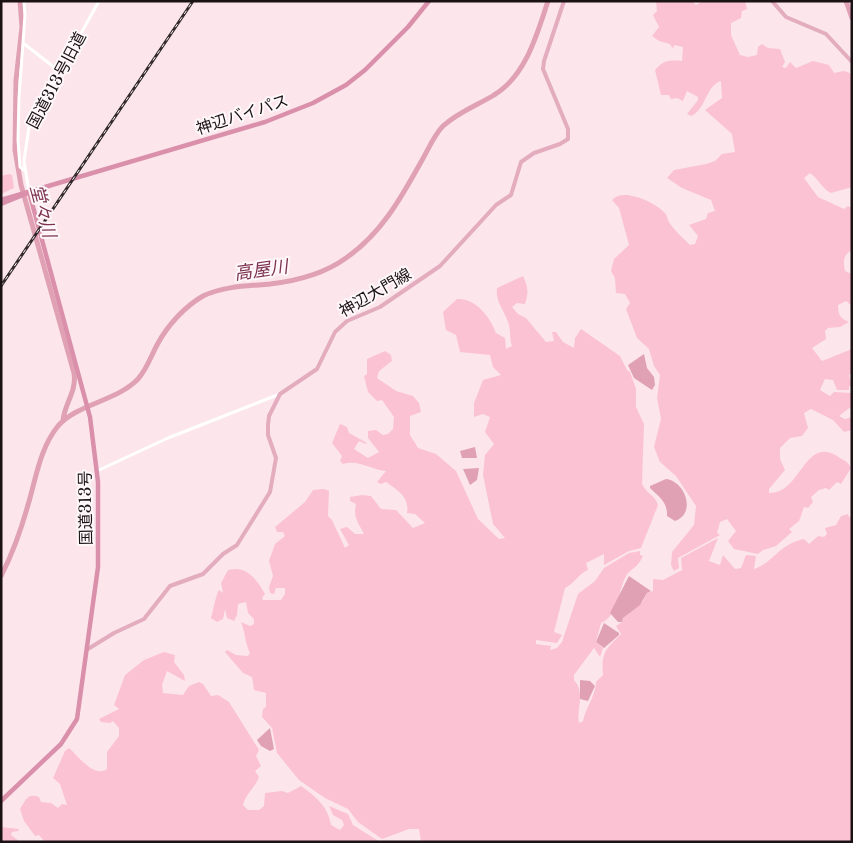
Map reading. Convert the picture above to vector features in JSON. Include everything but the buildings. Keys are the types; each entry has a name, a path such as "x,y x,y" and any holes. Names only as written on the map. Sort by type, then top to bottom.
{"highway":[{"name":"神辺バイパス","path":"1,202 25,193 265,122 314,103 346,84 377,60 429,1"},
{"name":"国道313号","path":"1,801 70,733 80,711 98,567 100,511 98,471 90,417 25,193"}],"main road":[{"name":"神辺大門線","path":"88,649 114,633 144,619 170,586 203,574 223,554 237,545 270,492 276,458 268,436 269,416 280,394 317,369 335,332 347,320 380,307 440,266 496,205 510,195 521,162 534,153 560,144 568,139 568,129 543,65 564,1"},
{"path":"772,1 786,17 826,34 852,62"}],"street":[{"path":"24,1 18,140 20,167 24,170"},
{"name":"国道313号旧道","path":"25,193 24,147 29,127 99,1"},
{"path":"23,43 59,71"},
{"path":"98,471 168,438 280,394"}],"shaded area":[{"path":"656,1 692,1 696,5 703,1 745,1 747,9 742,11 741,18 731,23 731,35 740,55 748,57 757,55 758,47 762,44 768,48 780,49 785,62 782,67 786,68 790,62 796,68 813,61 829,65 834,73 844,71 850,73 852,77 852,187 831,193 810,173 804,178 818,197 844,209 848,206 852,208 852,250 845,256 844,261 845,271 852,274 852,306 846,301 838,305 840,316 849,322 840,327 828,328 825,331 826,339 812,348 822,361 852,349 852,373 849,375 852,386 849,386 849,390 837,390 833,380 825,379 820,390 830,396 834,392 852,393 852,406 839,416 845,419 852,417 852,430 844,432 833,420 811,409 804,413 808,428 802,436 790,438 780,448 780,459 785,470 769,489 769,493 780,491 788,485 809,459 817,453 826,452 837,456 847,462 851,468 841,484 837,482 829,490 826,488 819,490 811,497 813,502 808,508 804,507 799,521 789,529 792,532 776,546 763,550 758,554 734,549 728,541 736,531 727,519 720,522 717,533 720,535 678,558 679,568 674,571 671,565 672,552 694,525 696,506 676,476 660,462 654,447 661,419 657,398 660,375 654,366 649,349 637,338 626,309 630,303 625,294 616,293 615,278 611,271 614,259 629,245 619,208 612,200 617,196 631,195 646,200 665,213 671,225 690,245 695,244 698,236 689,225 706,219 708,213 715,211 711,200 682,188 667,178 674,170 706,164 715,161 722,154 735,152 732,134 705,110 722,98 721,81 712,87 700,109 691,116 687,114 698,100 698,97 687,91 683,101 677,98 671,99 669,95 661,95 655,70 667,61 682,61 683,47 674,45 673,49 670,44 659,41 652,36 659,27 653,15 657,11"},
{"path":"12,175 14,188 1,194 1,176"},
{"path":"523,276 527,290 525,304 517,303 512,307 518,314 526,318 546,342 554,341 552,332 556,332 563,342 574,348 575,338 581,329 620,356 630,372 636,389 636,407 644,424 642,484 658,505 641,548 629,551 604,565 604,554 586,563 588,570 565,588 554,632 562,635 557,643 536,640 536,644 551,646 550,650 557,648 562,642 578,594 595,581 604,568 629,553 640,551 640,555 643,556 641,560 626,576 611,615 601,623 596,642 603,648 600,657 594,648 574,675 580,696 579,723 583,721 596,682 603,675 604,656 621,634 616,626 643,601 647,593 653,591 653,579 663,580 682,570 681,558 718,538 709,561 720,565 723,555 735,569 741,568 746,555 756,556 754,569 795,541 804,539 809,544 818,536 824,537 827,534 825,528 836,525 841,516 848,514 849,517 852,516 852,842 421,842 419,829 409,829 382,839 358,822 348,809 325,798 299,780 277,753 272,728 262,717 263,709 266,707 266,693 254,690 252,677 243,673 225,652 227,650 236,655 248,656 250,653 241,622 250,626 254,624 254,619 248,613 246,602 238,604 237,615 234,621 227,618 225,609 223,619 217,622 211,618 219,590 223,593 221,583 228,570 241,570 251,575 259,584 265,594 262,598 263,600 281,600 285,594 285,588 276,588 274,594 270,593 269,587 273,576 269,561 275,544 285,536 283,532 277,532 275,527 305,502 313,490 324,489 329,491 328,516 332,520 345,548 349,545 340,529 347,527 355,534 364,534 356,516 356,504 350,501 350,497 371,496 381,509 396,510 413,528 425,523 415,514 407,513 405,498 398,491 386,482 381,484 377,482 386,471 354,463 343,464 340,461 342,456 332,443 340,424 347,427 349,433 367,443 359,441 354,449 368,458 379,452 368,438 368,431 376,430 383,435 388,434 393,429 394,417 382,400 377,401 368,392 364,376 367,374 367,359 385,351 391,355 392,361 379,371 377,378 396,391 413,396 419,403 421,412 410,416 410,435 418,448 436,454 456,471 478,519 499,539 505,538 493,524 483,475 485,455 494,444 485,432 490,417 483,414 474,417 474,403 483,380 501,375 493,367 490,355 460,352 456,335 446,330 443,312 457,299 476,305 486,315 496,333 505,338 506,349 512,346 509,328 499,301 497,288"},
{"path":"644,354 647,368 654,377 655,385 652,390 634,378 628,365"},
{"path":"475,447 477,458 462,458 460,451"},
{"path":"479,468 477,480 470,485 463,469"},
{"path":"666,479 679,485 686,498 686,511 682,517 675,521 667,516 664,503 650,488 650,486"},
{"path":"629,576 651,591 647,593 640,605 623,618 622,622 618,622 610,613"},
{"path":"604,623 619,633 619,635 604,648 596,642"},
{"path":"164,652 175,655 174,662 184,675 185,681 167,671 162,685 163,693 183,695 189,686 199,682 203,684 211,696 218,695 229,702 259,750 256,756 261,766 255,771 259,777 243,805 248,810 259,810 264,806 265,793 282,791 288,793 301,786 324,807 331,825 340,830 344,825 342,820 333,815 329,806 348,814 353,825 380,842 45,842 39,835 35,836 24,821 20,809 25,800 35,796 39,797 41,802 51,803 58,808 62,804 67,805 60,784 53,778 65,751 69,748 92,769 102,771 107,769 107,752 119,736 119,728 113,721 110,723 101,722 99,719 119,709 114,705 125,675 144,660"},
{"path":"580,680 590,681 595,686 588,701 580,699"},
{"path":"270,728 274,749 270,751 261,746 257,740"},
{"path":"1,827 19,829 12,832 11,835 20,842 1,842"}],"waterway":[{"name":"堂々川","path":"20,1 22,27 16,80 15,150 21,185 74,373 74,386 63,421"},
{"name":"高屋川","path":"1,576 20,532 39,464 47,444 58,426 76,412 119,393 138,379 171,324 183,311 203,296 228,288 280,283 310,276 337,264 370,238 380,227 406,189 434,138 443,126 494,95 514,77 522,66 535,40 548,1"},
{"path":"846,1 852,18"}],"railway":[{"path":"1,286 193,1"}]}
